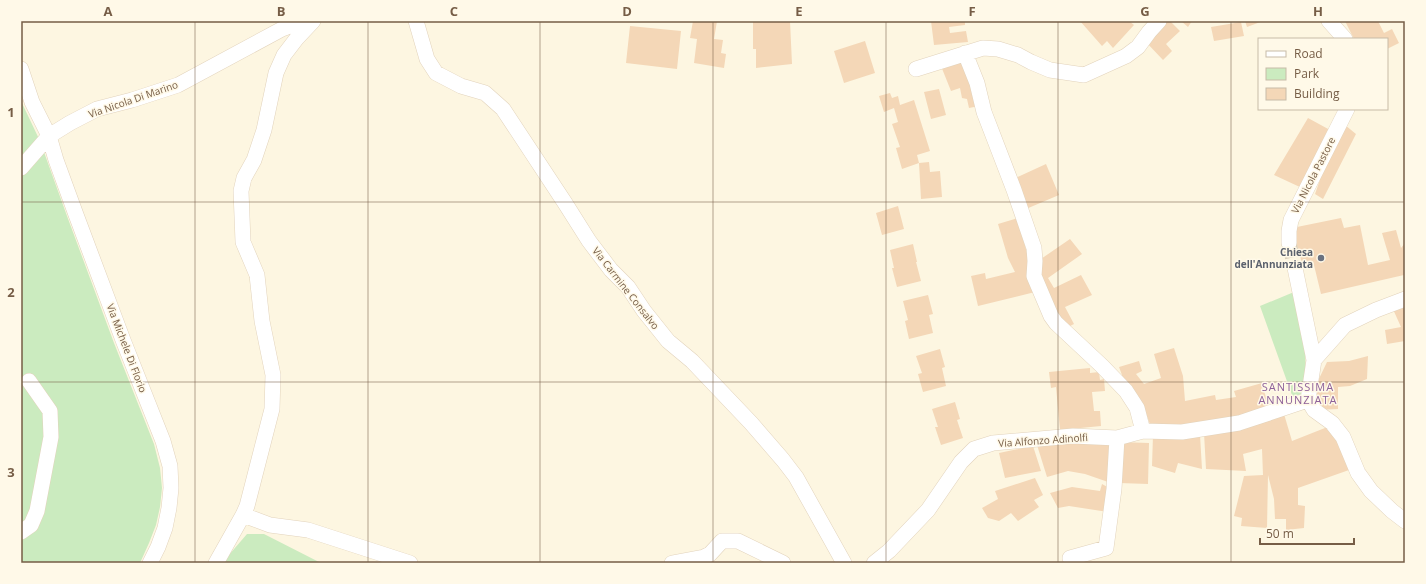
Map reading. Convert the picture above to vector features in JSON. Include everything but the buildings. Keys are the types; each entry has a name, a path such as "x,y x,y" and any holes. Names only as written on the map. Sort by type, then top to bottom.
{"street":[{"name":"Via Nicola Di Marino","path":"21,168 49,136 70,122 97,109 132,100 178,85 282,29 304,21"},
{"path":"216,563 243,515 256,475 272,409 273,374 262,321 257,275 244,242 241,191 244,178 254,160 264,130 276,73 284,55 296,38 313,21"},
{"name":"Via Carmine Consalvo","path":"416,21 427,60 436,73 460,86 485,93 503,109 589,241 611,270 628,287 644,311 668,340 692,361 752,423 787,465 796,477 820,519 842,562"},
{"path":"916,70 983,48 998,49 1018,54 1031,62 1050,70 1084,75 1126,56 1138,47 1159,21"},
{"path":"1329,21 1345,38"},
{"path":"965,53 977,83 984,112 1034,248 1034,276 1051,316 1056,323 1092,356 1126,391 1137,408 1144,431"},
{"name":"Via Michele Di Florio","path":"21,69 32,102 49,136 75,212 163,441 170,466 171,488 165,528 150,563"},
{"name":"Via Nicola Pastore","path":"1289,243 1288,231 1291,220 1346,110"},
{"path":"1295,268 1314,360 1308,400 1314,410 1332,423 1343,437 1358,473 1371,491 1405,521"},
{"path":"1314,360 1345,325 1376,310 1405,299"},
{"path":"21,532 31,525 37,510 51,437 50,411 28,381"},
{"name":"Via Alfonzo Adinolfi","path":"874,563 889,551 928,510 961,462 974,449 993,443 1073,436 1117,438 1144,431 1182,432 1239,423 1308,400"},
{"path":"1072,563 1070,558 1106,548 1114,489 1117,438"},
{"path":"243,515 270,525 308,530 410,563"},
{"path":"672,563 704,557 710,554 722,541 738,541 783,563"}],"green space":[{"path":"21,101 40,141 114,343 154,444 160,468 162,488 160,507 156,525 140,563 21,563"},
{"path":"1294,292 1305,351 1306,375 1302,396 1293,398 1260,306"},
{"path":"247,534 264,534 321,563 222,563"}],"tunnel":[{"path":"1289,243 1295,268"}],"place":[{"name":"Chiesa dell'Annunziata","path":"1321,258"}],"district":[{"name":"SANTISSIMA ANNUNZIATA","path":"1298,392"}]}
